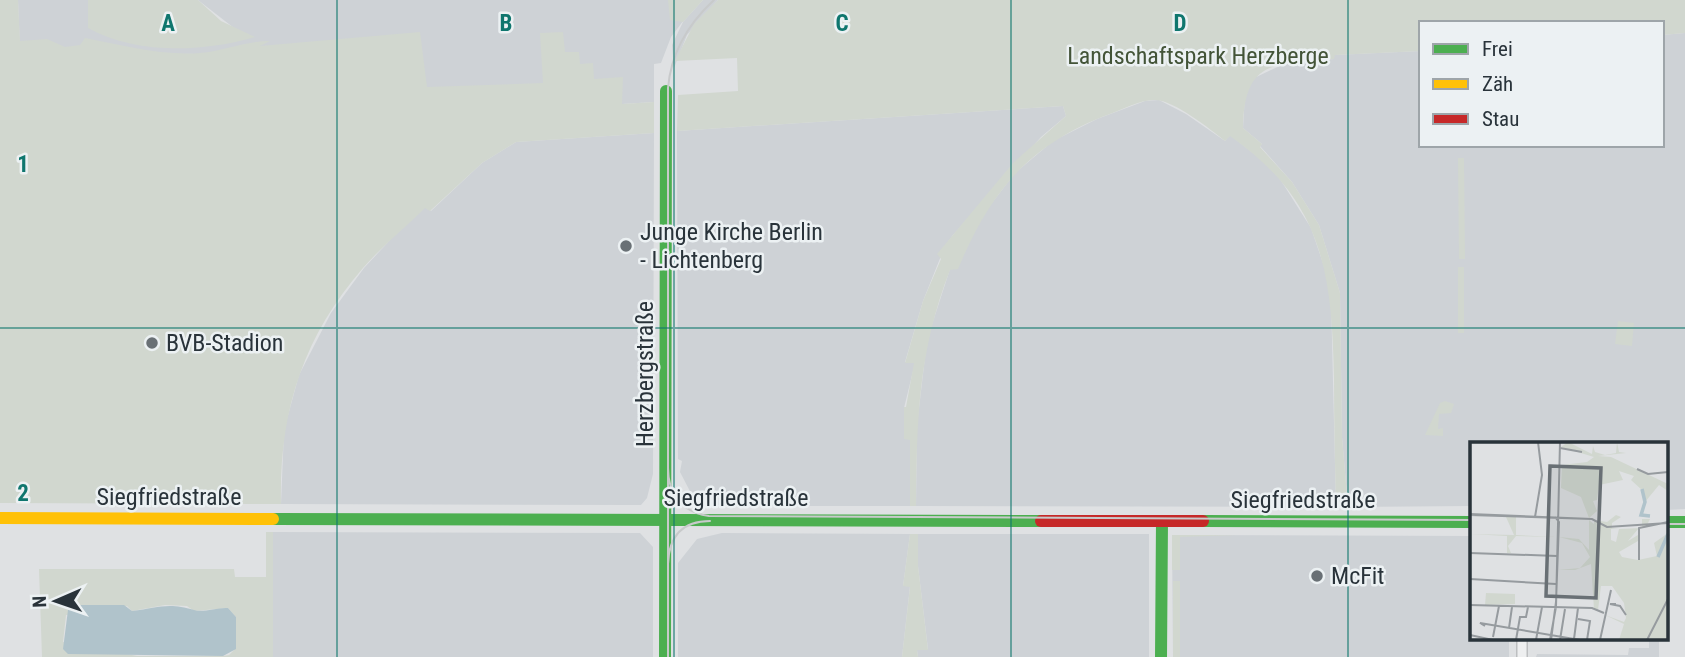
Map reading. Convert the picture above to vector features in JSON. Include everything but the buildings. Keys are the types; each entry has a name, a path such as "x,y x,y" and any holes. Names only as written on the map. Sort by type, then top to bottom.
{"street":[{"name":"Herzbergstraße","path":"666,91 666,657"},
{"name":"Siegfriedstraße","path":"0,518 1470,522"},
{"path":"1161,657 1162,521"}],"shaded area":[{"path":"18,0 97,0 234,28 198,0 699,0 671,37 661,63 654,64 654,102 622,104 21,73"},
{"path":"703,0 718,0 687,35 674,68 672,45 683,22"},
{"path":"1685,33 1685,509 1668,510 1668,442 1470,442 1470,506 1348,507 1342,437 1340,293 1319,225 1292,182 1260,146 1262,144 1243,128 1245,93 1252,79 1286,63 1334,59 1334,55 1419,51 1419,147 1664,147 1664,35"},
{"path":"1159,100 1186,114 1225,141 1230,135 1263,161 1280,179 1311,228 1327,275 1331,298 1336,507 916,506 917,425 927,340 950,269 982,216 1015,173 1053,141 1097,119 1145,101"},
{"path":"1063,106 1066,116 1041,137 945,246 923,301 905,362 915,363 904,408 904,439 910,439 910,506 727,506 701,503 693,497 680,472 682,461 678,459 677,131"},
{"path":"654,133 653,474 647,498 641,505 281,504 284,430 299,375 331,313 364,268 392,238 425,207 431,211 482,163 516,142"},
{"path":"273,532 640,533 653,547 653,657 273,657"},
{"path":"722,533 910,534 903,586 910,586 902,657 678,657 678,563 697,539"},
{"path":"918,534 1149,534 1149,657 918,657 917,650 928,649 918,566"},
{"path":"1172,535 1470,536 1470,640 1509,640 1509,657 1173,657"},
{"path":"77,605 124,605 132,611 170,606 198,611 228,608 236,617 236,649 223,656 68,654 63,649 68,610"},
{"path":"1649,640 1659,640 1659,657 1536,657 1537,654 1628,655 1629,648 1649,648"}],"green space":[{"path":"0,0 18,0 20,41 47,39 65,47 80,45 85,38 127,47 186,54 261,41 270,41 260,46 420,32 427,87 543,83 540,33 563,32 565,52 579,52 580,64 593,63 594,79 623,77 622,104 654,102 654,133 516,142 482,163 430,211 425,208 378,252 342,295 324,322 298,378 284,439 281,504 0,503"},
{"path":"88,0 198,0 221,21 255,37 192,48 148,47 127,43 88,28"},
{"path":"668,0 703,0 683,22 670,20"},
{"name":"Landschaftspark Herzberge","path":"718,0 1685,0 1685,33 1664,35 1664,21 1419,21 1419,51 1335,55 1334,59 1280,65 1267,69 1249,88 1243,128 1262,144 1260,147 1292,182 1319,225 1340,293 1342,437 1348,507 1336,507 1330,305 1316,242 1303,214 1285,186 1261,161 1230,136 1225,141 1192,116 1173,105 1156,100 1144,101 1082,126 1035,156 999,194 970,241 958,269 950,270 939,300 925,358 917,444 916,506 910,506 910,440 904,439 904,407 914,363 905,363 923,301 941,259 937,254 1013,163 1066,116 1063,106 677,131 678,95 738,91 737,58 675,61 694,24"},
{"path":"1458,158 1464,158 1465,259 1459,259"},
{"path":"1458,267 1464,267 1464,333 1458,333"},
{"path":"1618,321 1634,323 1632,346 1615,344"},
{"path":"1445,401 1454,404 1451,413 1439,414 1438,429 1443,428 1443,436 1425,435 1440,403"},
{"path":"266,532 273,532 273,657 42,657 39,569 234,569 235,577 266,577","holes":["165,605 187,606 194,611 228,608 236,617 236,648 229,655 223,656 137,656 63,642 66,615 127,606 132,611"]},
{"path":"910,534 918,534 918,566 928,650 917,650 918,657 902,657 910,587 903,586"},
{"path":"1172,535 1237,535 1180,537 1180,570 1172,570"},
{"path":"1173,581 1180,581 1180,657 1173,657"}],"tram line":[{"path":"668,657 668,88 673,62 682,40 696,19 714,0"},
{"path":"668,468 671,486 678,501 691,511 709,516 1470,520"},
{"path":"668,564 671,545 679,532 692,524 710,521"},
{"path":"1668,524 1685,524"}],"traffic: fast":[{"path":"665,657 666,91"},
{"path":"273,519 1041,521"},
{"path":"1161,657 1162,521"},
{"path":"1203,521 1470,522"},
{"path":"1668,522 1685,522"}],"traffic: slow":[{"path":"0,518 273,519"}],"traffic: jam":[{"path":"1041,521 1203,521"}],"place":[{"name":"Junge Kirche Berlin - Lichtenberg","path":"626,246"},
{"name":"BVB-Stadion","path":"152,343"},
{"name":"McFit","path":"1317,576"}]}
